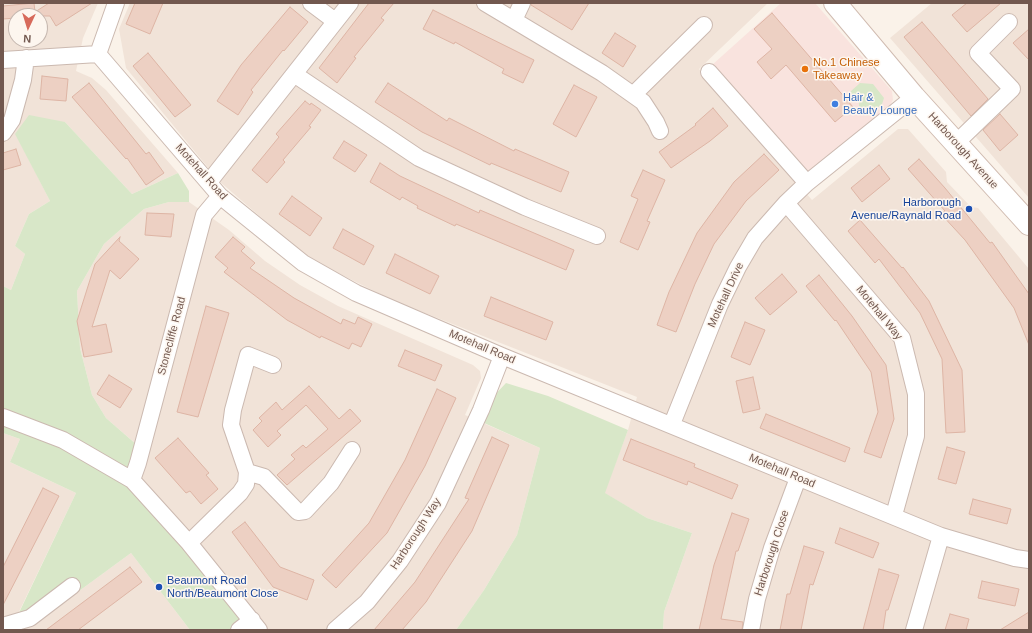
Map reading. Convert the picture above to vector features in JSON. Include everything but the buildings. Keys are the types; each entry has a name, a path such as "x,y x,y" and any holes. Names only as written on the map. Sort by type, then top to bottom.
{"street":[{"path":"3,60 98,54 116,3"},
{"path":"311,3 335,21"},
{"path":"209,182 350,3"},
{"path":"485,3 602,73 643,102 660,131"},
{"path":"514,20 522,3"},
{"name":"Harborough Avenue","path":"835,3 914,98 1029,224"},
{"path":"956,143 1012,90 978,53 1009,22"},
{"path":"633,95 704,25"},
{"name":"Motehall Road","path":"98,54 220,196 303,263 356,293 502,356 672,424 798,478 894,515 941,536 1029,560"},
{"path":"3,133 12,120 23,80 26,58"},
{"path":"709,72 807,183"},
{"path":"294,74 419,158 524,207 597,236"},
{"name":"Motehall Drive","path":"672,424 720,304 738,267 755,238 786,203 807,183 914,98"},
{"name":"Stonecliffe Road","path":"132,480 138,463 204,215 220,196"},
{"name":"Motehall Way","path":"786,203 902,338 916,394 916,436 894,515"},
{"path":"189,543 240,493 246,484 247,472 231,425 233,410 248,355 272,365"},
{"name":"Harborough Way","path":"334,630 368,602 400,561 438,503 481,410 502,356"},
{"path":"3,417 63,440 132,480 189,543 255,625 239,630"},
{"path":"247,472 264,477 298,512 305,512 331,483 352,450"},
{"name":"Harborough Close","path":"750,630 757,599 772,548 798,478"},
{"path":"914,630 941,536"},
{"path":"3,626 30,618 72,586"}],"shaded area":[{"path":"3,3 98,3 83,38 76,71 92,78 106,90 178,173 132,194 65,122 16,134 50,201 29,214 15,246 25,254 11,290 3,286"},
{"path":"130,3 768,3 699,69 812,200 898,129 908,129 946,172 947,182 971,207 978,208 1029,269 1029,630 663,630 664,612 692,533 647,518 604,493 628,430 637,397 392,300 308,258 219,181 126,68 119,29"},
{"path":"781,3 815,3 892,91 893,100 889,107 806,175 712,65"},
{"path":"932,3 1029,3 1029,198 890,38"},
{"path":"169,202 189,202 229,230 265,261 300,285 338,306 473,365 480,371 481,378 465,415 540,448 517,535 484,590 456,630 233,630 130,477 136,444 106,418 92,395 80,348 77,291 104,244 144,209"},
{"path":"3,433 20,439 10,462 76,493 16,618 75,594 131,553 190,630 3,630"}],"green space":[{"path":"860,83 873,84 884,98 882,104 867,116 859,106 859,102 850,92"},
{"path":"29,115 65,122 132,194 178,173 189,191 189,202 169,202 144,209 104,244 77,291 80,348 92,395 106,418 137,445 130,477 244,623 233,630 190,630 131,553 75,594 16,619 76,493 10,462 20,439 3,433 3,286 11,290 25,254 15,246 29,214 50,201 15,134"},
{"path":"506,383 548,396 628,430 605,493 647,518 692,533 664,612 663,630 456,630 484,590 517,535 540,448 473,418"}],"place":[{"name":"No.1 Chinese Takeaway","path":"805,69"},
{"name":"Hair & Beauty Lounge","path":"835,104"},
{"name":"Harborough Avenue/Raynald Road","path":"969,209"},
{"name":"Beaumont Road North/Beaumont Close","path":"159,587"}]}
